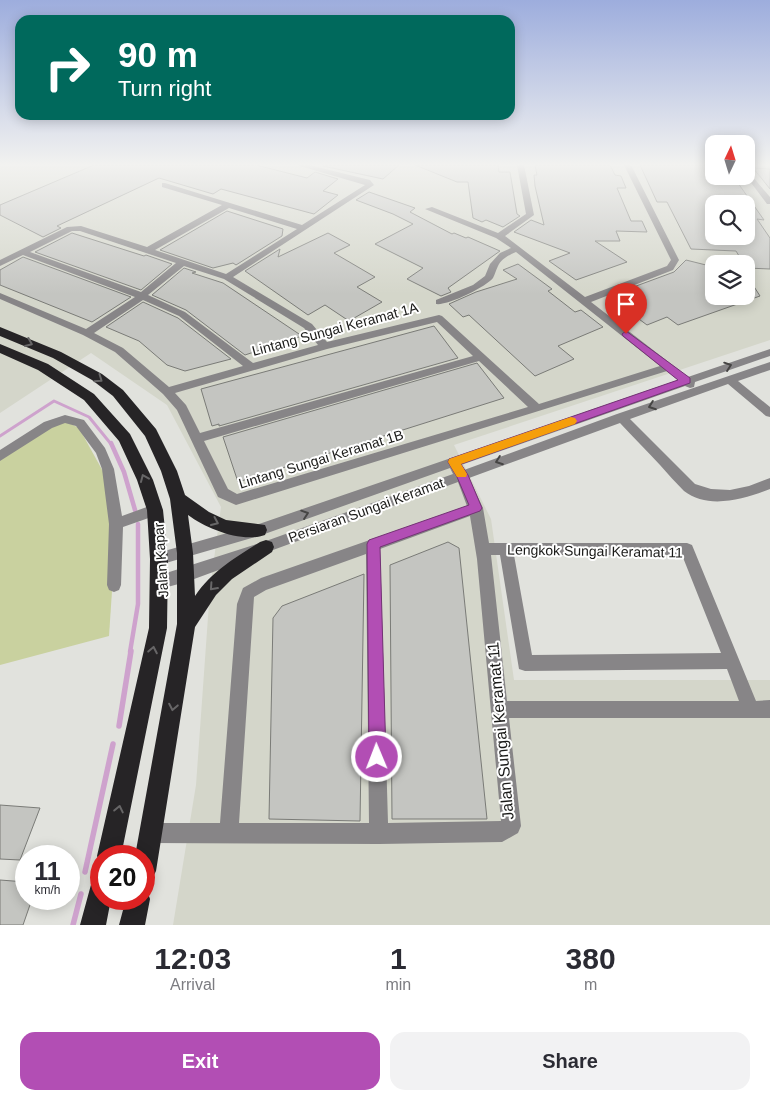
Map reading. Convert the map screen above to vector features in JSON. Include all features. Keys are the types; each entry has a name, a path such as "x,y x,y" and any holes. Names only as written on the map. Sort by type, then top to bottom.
{"highway":[{"name":"Jalan Kapar","path":"0,331 57,355 97,377 118,393 151,433 170,471 178,499 185,553 186,624 177,686 148,845"},
{"name":"Jalan Kapar","path":"0,348 43,367 89,397 125,438 145,480 155,510 160,582 158,628 111,845"},
{"path":"178,499 203,517 225,527 259,530"},
{"path":"186,624 210,589 226,573 266,547"},
{"path":"93,925 96,910"},
{"path":"132,925 135,910"}],"street":[{"path":"148,250 222,208"},
{"path":"238,208 303,228"},
{"path":"226,277 334,208"},
{"path":"499,236 530,216 529,208"},
{"path":"584,301 670,268 675,260 649,208"},
{"path":"429,209 499,236 517,248 698,390"},
{"path":"0,263 75,227 226,277 308,326 325,346"},
{"path":"439,302 476,287 489,276 494,264 502,255 517,248"},
{"path":"22,252 142,296 182,314 252,367"},
{"path":"87,333 142,296 183,262"},
{"name":"Lintang Sungai Keramat 1B","path":"0,296 87,333 119,350 168,391 182,408 223,493 236,500 537,409 668,367"},
{"name":"Lintang Sungai Keramat 1A","path":"168,391 325,346 439,318 537,409"},
{"name":"Persiaran Sungai Keramat","path":"160,582 186,575 266,547 458,468 686,381 770,352"},
{"path":"197,439 481,357"},
{"name":"Persiaran Sungai Keramat","path":"159,559 185,553 621,417 770,366"},
{"path":"729,379 768,411"},
{"path":"621,417 690,488 703,494 724,497 738,495 770,483"},
{"path":"0,456 48,425 65,419 80,424 101,452 108,468 116,524 114,585"},
{"name":"Jalan Sungai Keramat 11","path":"150,833 229,831 379,834 502,832 510,826 501,710 482,549 476,508 458,468"},
{"path":"229,831 245,604 248,593 261,584 476,508"},
{"path":"116,524 155,510"},
{"path":"373,544 379,834"},
{"name":"Lengkok Sungai Keramat 11","path":"482,549 688,549 751,709"},
{"path":"506,549 525,663 732,661"},
{"path":"501,710 770,709"}],"shaded area":[{"path":"0,208 705,208 705,245 755,245 755,208 770,208 770,340 454,445 491,519 514,680 770,680 770,925 173,925 196,785 210,589 221,507 167,405 91,353 0,413"}],"green space":[{"path":"67,422 79,428 105,475 114,561 109,636 0,665 0,460 56,424"}],"building":[{"path":"0,208 95,208 57,226 61,228 43,237 0,215"},
{"path":"292,208 321,208 314,214"},
{"path":"378,208 415,208 410,212 452,234 468,237 500,251 448,288 451,292 441,296 407,279 423,268 375,244 413,224"},
{"path":"472,208 516,208 517,214 520,216 503,227 486,220 482,222 473,218"},
{"path":"540,208 626,208 631,221 642,221 647,232 616,231 620,241 595,241 627,262 576,280 549,261 570,253 514,232 531,220 544,225"},
{"path":"670,208 705,208 705,245 755,245 756,208 764,220 757,219 770,238 770,269 755,268 755,255 738,255 736,251 691,249"},
{"path":"227,211 283,229 282,236 236,265 233,263 213,268 160,250"},
{"path":"72,233 172,264 141,290 35,252"},
{"path":"328,233 350,245 334,253 375,277 357,287 382,302 349,321 325,305 308,315 245,271 280,249 278,257"},
{"path":"23,257 131,297 92,322 0,285 0,270"},
{"path":"686,260 705,265 705,305 735,305 678,325 667,317 647,325 620,305 639,297 628,289 674,272"},
{"path":"518,264 552,289 548,291 575,312 581,310 603,327 558,346 574,359 535,376 469,315 463,317 449,304 476,292 517,279 503,270"},
{"path":"184,268 196,272 192,273 223,283 302,336 245,355 186,310 152,295"},
{"path":"755,288 760,296 755,298"},
{"path":"143,302 178,318 231,359 185,371 167,365 139,341 106,327"},
{"path":"434,326 458,358 219,426 219,424 212,426 201,389"},
{"path":"477,363 504,398 238,482 223,437"},
{"path":"448,542 459,548 487,819 392,819 390,565"},
{"path":"364,574 360,821 269,819 273,618 282,606"},
{"path":"0,805 40,808 26,845 15,845 15,860 0,859"},
{"path":"0,880 15,881 15,910 28,910 23,925 0,925"}],"waterway":[{"path":"0,436 54,401 89,417 111,444"},
{"path":"111,443 124,472 135,510"},
{"path":"130,652 138,604 138,524"},
{"path":"119,726 131,651"},
{"path":"85,872 113,744"},
{"path":"73,925 81,894"}],"slow traffic":[{"path":"461,474 453,462 571,421"}],"route":[{"path":"377,757 373,544 476,508 462,475 453,462 686,381 626,334"}]}
